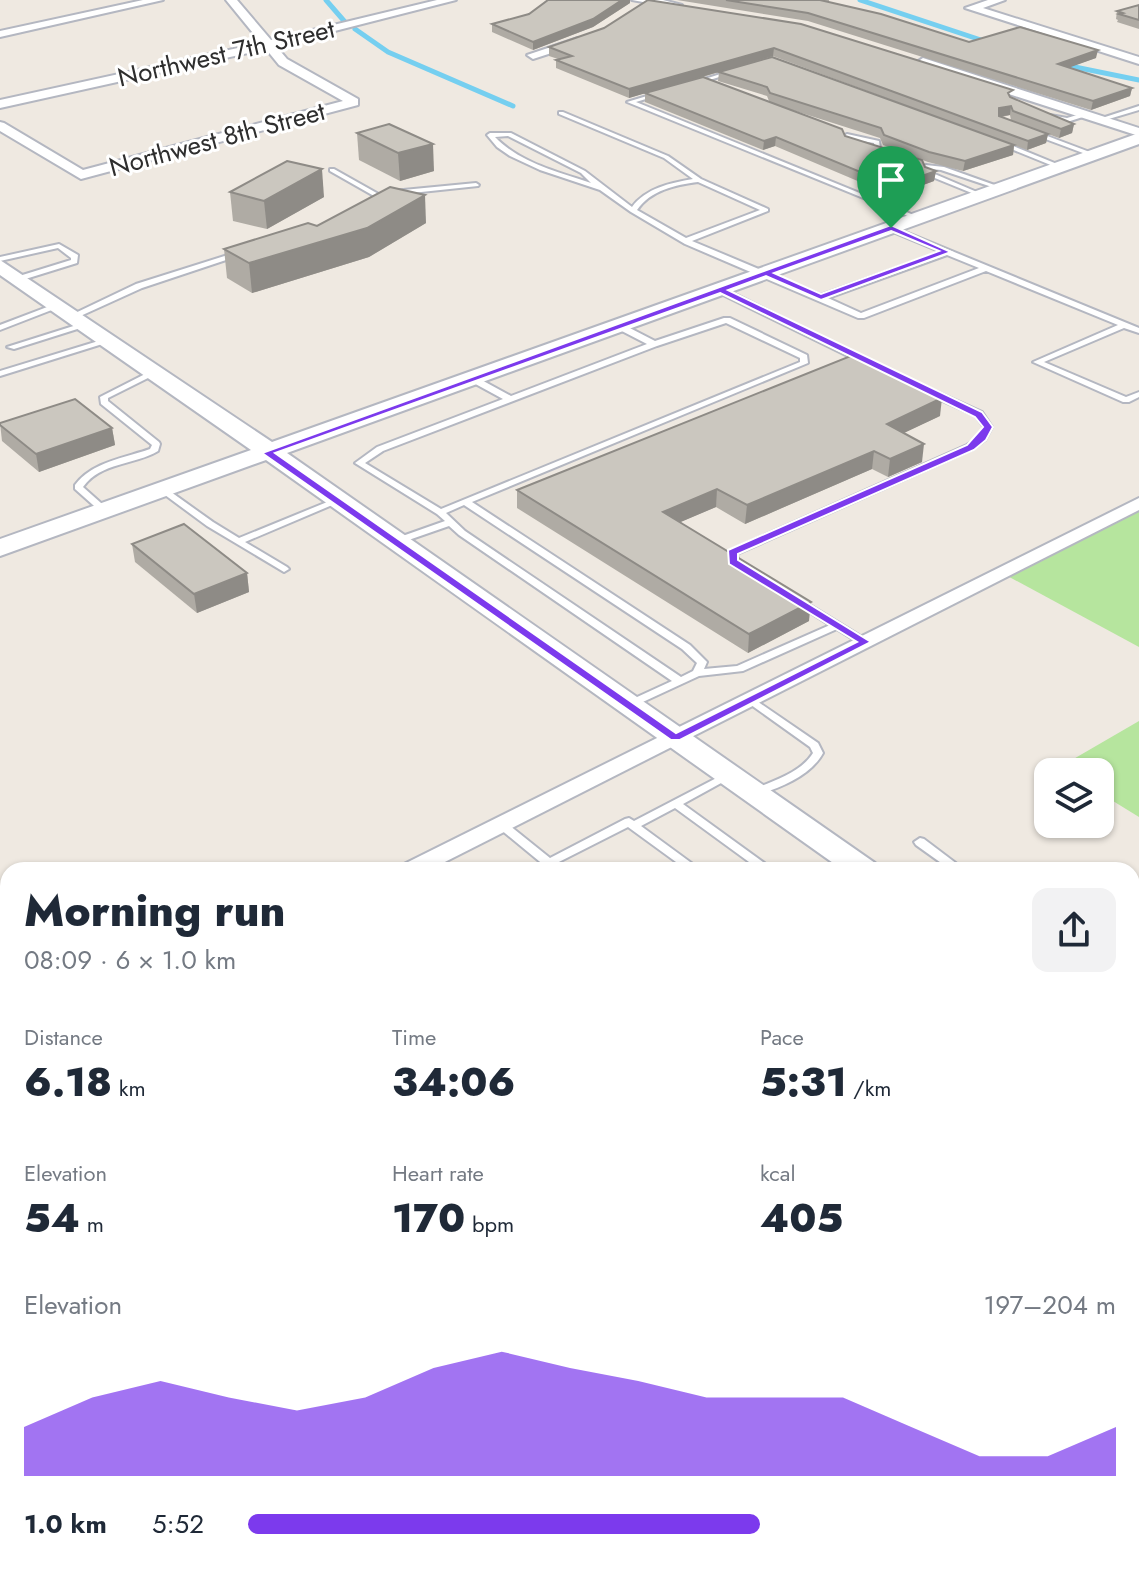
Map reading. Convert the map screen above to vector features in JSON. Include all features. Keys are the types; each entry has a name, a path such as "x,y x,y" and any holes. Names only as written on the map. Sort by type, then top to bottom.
{"main road":[{"path":"0,548 1139,138"},
{"path":"0,266 340,500 853,862"}],"street":[{"path":"98,0 107,10"},
{"path":"0,34 158,0"},
{"path":"231,0 266,46"},
{"name":"Northwest 7th Street","path":"0,104 266,46 451,0"},
{"path":"1000,0 971,8 1139,62"},
{"path":"639,3 686,7"},
{"path":"533,55 587,37"},
{"name":"Northwest 8th Street","path":"0,126 81,175 354,102 297,72 266,46"},
{"path":"905,57 1139,132"},
{"path":"426,862 1139,503"}],"lane":[{"path":"689,85 745,69"},
{"path":"704,81 716,86"},
{"path":"674,89 630,102 917,218"},
{"path":"1013,101 1031,95"},
{"path":"1102,119 1139,110"},
{"path":"561,113 666,157 699,180 766,210 690,238 688,242"},
{"path":"1045,115 1067,120 1087,114"},
{"path":"833,131 877,142 877,148 889,152"},
{"path":"1027,131 1093,155"},
{"path":"604,190 551,172 504,149 490,135 509,134 583,172 633,211 688,242 861,316 986,268"},
{"path":"993,140 1060,167"},
{"path":"913,162 963,175 990,192"},
{"path":"926,167 927,173 990,192"},
{"path":"332,170 379,196"},
{"path":"948,181 963,175"},
{"path":"633,211 640,199 677,183 699,180"},
{"path":"357,210 379,196 476,185"},
{"path":"891,228 1139,331"},
{"path":"0,259 59,246 75,257 74,261 19,279"},
{"path":"11,347 139,286 250,251"},
{"path":"821,298 947,252"},
{"path":"720,290 876,367"},
{"path":"0,328 72,316"},
{"path":"440,512 804,363 804,357 727,320 654,344 380,449 359,463 440,512 449,523 680,681"},
{"path":"1124,325 1037,362 1126,400 1139,394"},
{"path":"619,326 654,344"},
{"path":"0,374 108,341"},
{"path":"105,511 84,494 78,487 80,482 103,469 154,451 156,444 104,402 104,397 154,373"},
{"path":"473,379 510,399"},
{"path":"747,570 733,562 732,553 970,447 982,438 988,427 979,414 901,379"},
{"path":"164,490 210,524 241,540 284,569"},
{"path":"241,540 340,500"},
{"path":"465,502 686,647 702,662 697,673"},
{"path":"397,541 449,523"},
{"path":"787,595 865,642"},
{"path":"628,705 697,673 739,669 837,625"},
{"path":"751,700 814,745 818,753 815,760 805,767 754,793"},
{"path":"633,826 728,775"},
{"path":"675,803 757,862"},
{"path":"551,862 629,822 684,862"},
{"path":"500,824 548,862"},
{"path":"920,842 948,862"}],"green space":[{"path":"1139,503 1139,647 1002,573"},
{"path":"1139,721 1139,817 1114,802 1114,758 1075,758"}],"building":[{"path":"548,0 622,0 593,19 533,42 492,24 529,14"},
{"path":"648,0 801,24 1013,90 1008,93 1010,97 1074,124 1061,129 1013,111 1011,106 999,108 999,116 1048,134 1028,141 774,48 629,89 556,60 572,56 549,47 604,28"},
{"path":"726,0 820,0 881,14 969,42 1020,27 1098,50 1058,64 1132,88 1093,101 808,13"},
{"path":"1139,5 1139,20 1117,11"},
{"path":"772,57 1014,145 965,161 929,152 884,135 881,128 770,93 767,87 719,72"},
{"path":"703,77 842,129 845,136 922,160 925,167 936,171 894,186 776,137 764,141 645,93"},
{"path":"389,124 433,144 398,153 357,133"},
{"path":"287,161 322,169 264,201 230,192"},
{"path":"390,187 425,195 367,228 249,263 224,249 308,223 317,226"},
{"path":"853,355 942,398 887,424 924,444 890,459 874,451 747,505 717,489 663,512 811,602 749,634 517,490"},
{"path":"75,399 112,428 36,454 0,425 0,423"},
{"path":"184,524 247,573 194,594 132,544"}],"waterway":[{"path":"326,0 345,22"},
{"path":"860,0 987,42"},
{"path":"355,29 388,52 513,106"},
{"path":"1065,65 1139,80"}],"route":[{"path":"891,228 766,273 720,290 268,453 340,500 676,738 865,642 733,562 732,553 970,447 982,438 988,427 979,414 720,290 766,273 821,298 947,252 891,228"}]}
